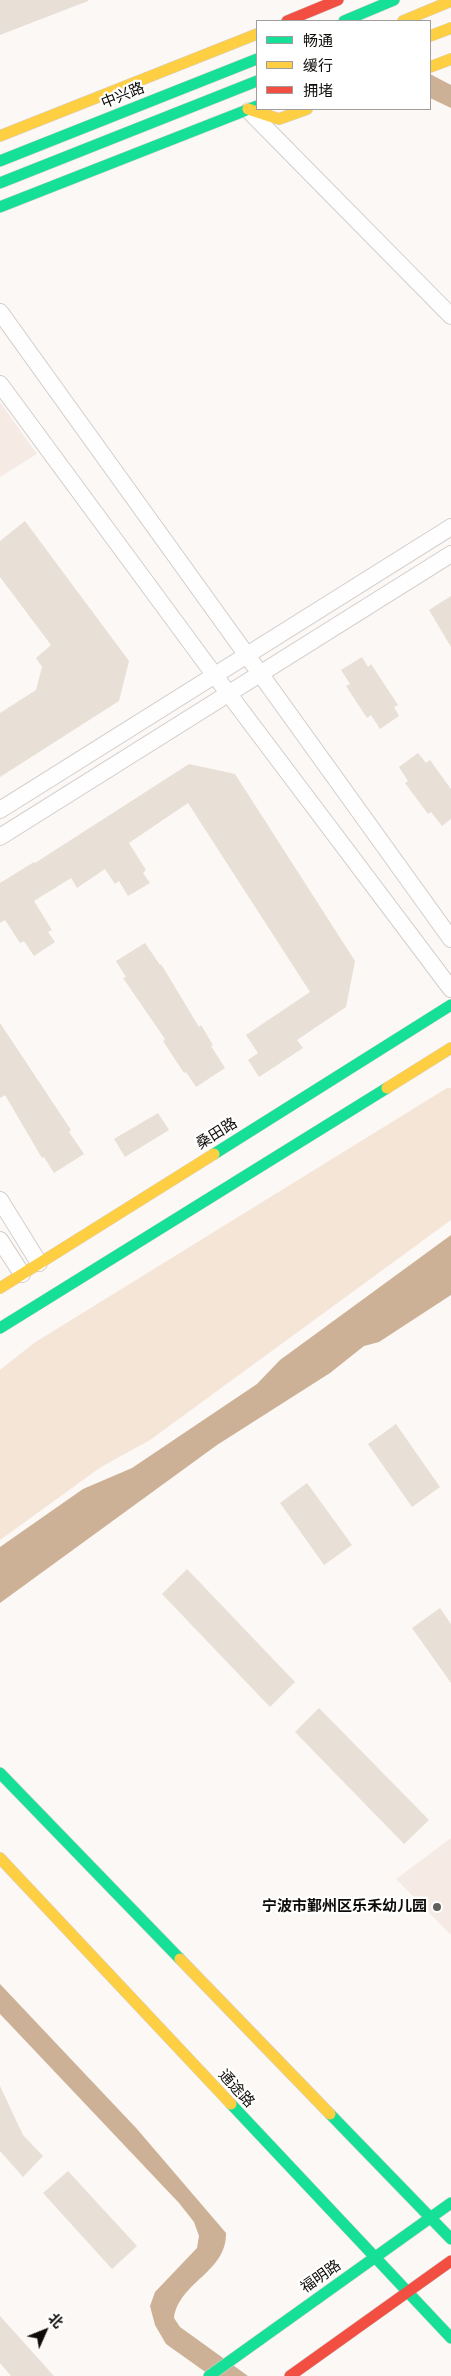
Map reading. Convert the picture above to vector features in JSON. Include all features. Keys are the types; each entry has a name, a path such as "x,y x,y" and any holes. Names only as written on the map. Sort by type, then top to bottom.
{"main road":[{"path":"289,20 338,0"},
{"path":"346,20 394,0"},
{"path":"407,20 451,1"},
{"path":"431,36 451,28"},
{"path":"0,136 256,34"},
{"name":"中兴路","path":"0,161 256,59"},
{"path":"431,67 451,59"},
{"path":"0,182 256,81"},
{"path":"0,206 252,108"},
{"path":"257,110 279,119 304,110"},
{"name":"桑田路","path":"0,1288 451,1005"},
{"path":"0,1328 451,1048"},
{"path":"0,1773 451,2239"},
{"name":"通途路","path":"0,1858 451,2338"},
{"name":"福明路","path":"209,2376 451,2203"},
{"path":"290,2376 451,2262"}],"street":[{"path":"252,108 451,316"},
{"path":"0,312 451,939"},
{"path":"0,384 228,694 451,989"},
{"path":"0,810 451,527"},
{"path":"0,837 451,554"},
{"path":"0,1200 40,1263"},
{"path":"0,1240 22,1274"}],"shaded area":[{"path":"431,75 451,85 451,108 431,98"},
{"path":"0,402 37,454 0,477"},
{"path":"447,1088 451,1088 451,1220 150,1440 101,1467 0,1540 0,1370 34,1343"},
{"path":"451,1235 451,1295 379,1342 364,1346 330,1373 217,1445 0,1603 0,1547 83,1489 132,1468 257,1384 280,1360"},
{"name":"宁波市鄞州区乐禾幼儿园","path":"451,1838 451,1935 396,1879"},
{"path":"0,1984 137,2129 226,2233 224,2246 219,2258 184,2295 174,2318 180,2327 248,2376 211,2376 166,2344 155,2325 150,2306 155,2292 197,2248 199,2236 194,2222 179,2203 0,2014"}],"building":[{"path":"0,0 88,0 88,1 0,35"},
{"path":"25,521 129,661 119,701 0,777 0,713 36,690 42,667 36,658 51,645 0,577 0,541"},
{"path":"451,596 451,647 429,610"},
{"path":"362,657 368,667 371,664 398,705 394,707 399,716 380,729 371,715 367,718 346,686 350,684 341,670"},
{"path":"418,753 426,763 430,760 451,789 451,819 442,826 431,812 428,814 405,783 408,781 399,767"},
{"path":"189,764 235,774 355,961 346,1007 297,1040 303,1048 259,1077 248,1060 258,1053 246,1035 310,992 188,803 129,843 146,870 143,873 150,883 128,896 119,881 115,884 105,869 77,888 71,878 34,901 52,930 48,932 55,942 34,956 24,941 20,943 5,920 0,923 0,883 35,863"},
{"path":"145,943 161,964 199,1027 201,1025 213,1045 211,1046 225,1068 196,1087 186,1072 184,1073 163,1041 165,1039 123,978 126,977 116,961"},
{"path":"0,1023 71,1130 69,1132 84,1154 54,1173 44,1157 42,1158 5,1095 0,1098"},
{"path":"158,1113 169,1130 125,1157 114,1139"},
{"path":"396,1424 440,1487 412,1507 368,1444"},
{"path":"307,1483 352,1545 324,1565 280,1503"},
{"path":"187,1569 295,1682 270,1707 162,1594"},
{"path":"440,1608 451,1624 451,1683 412,1628"},
{"path":"319,1708 429,1820 404,1844 295,1732"},
{"path":"0,2086 23,2135 43,2156 23,2177 0,2151"},
{"path":"68,2171 137,2246 112,2269 43,2193"},
{"path":"0,2316 54,2376 11,2376 0,2363"}],"traffic: fast":[{"path":"346,20 394,0"},
{"path":"0,161 256,59"},
{"path":"0,183 256,81"},
{"path":"0,207 256,106"},
{"path":"214,1154 451,1005"},
{"path":"0,1328 387,1088"},
{"path":"0,1773 180,1959"},
{"path":"231,2104 451,2338"},
{"path":"330,2114 451,2239"},
{"path":"209,2376 451,2203"}],"traffic: slow":[{"path":"405,20 451,1"},
{"path":"431,36 451,28"},
{"path":"0,136 256,34"},
{"path":"431,67 451,59"},
{"path":"248,109 279,119 304,110"},
{"path":"387,1088 451,1048"},
{"path":"0,1288 214,1154"},
{"path":"0,1858 231,2104"},
{"path":"180,1959 330,2114"}],"traffic: jam":[{"path":"289,20 338,0"},
{"path":"290,2376 451,2261"}],"place":[{"name":"宁波市鄞州区乐禾幼儿园","path":"437,1907"}]}
